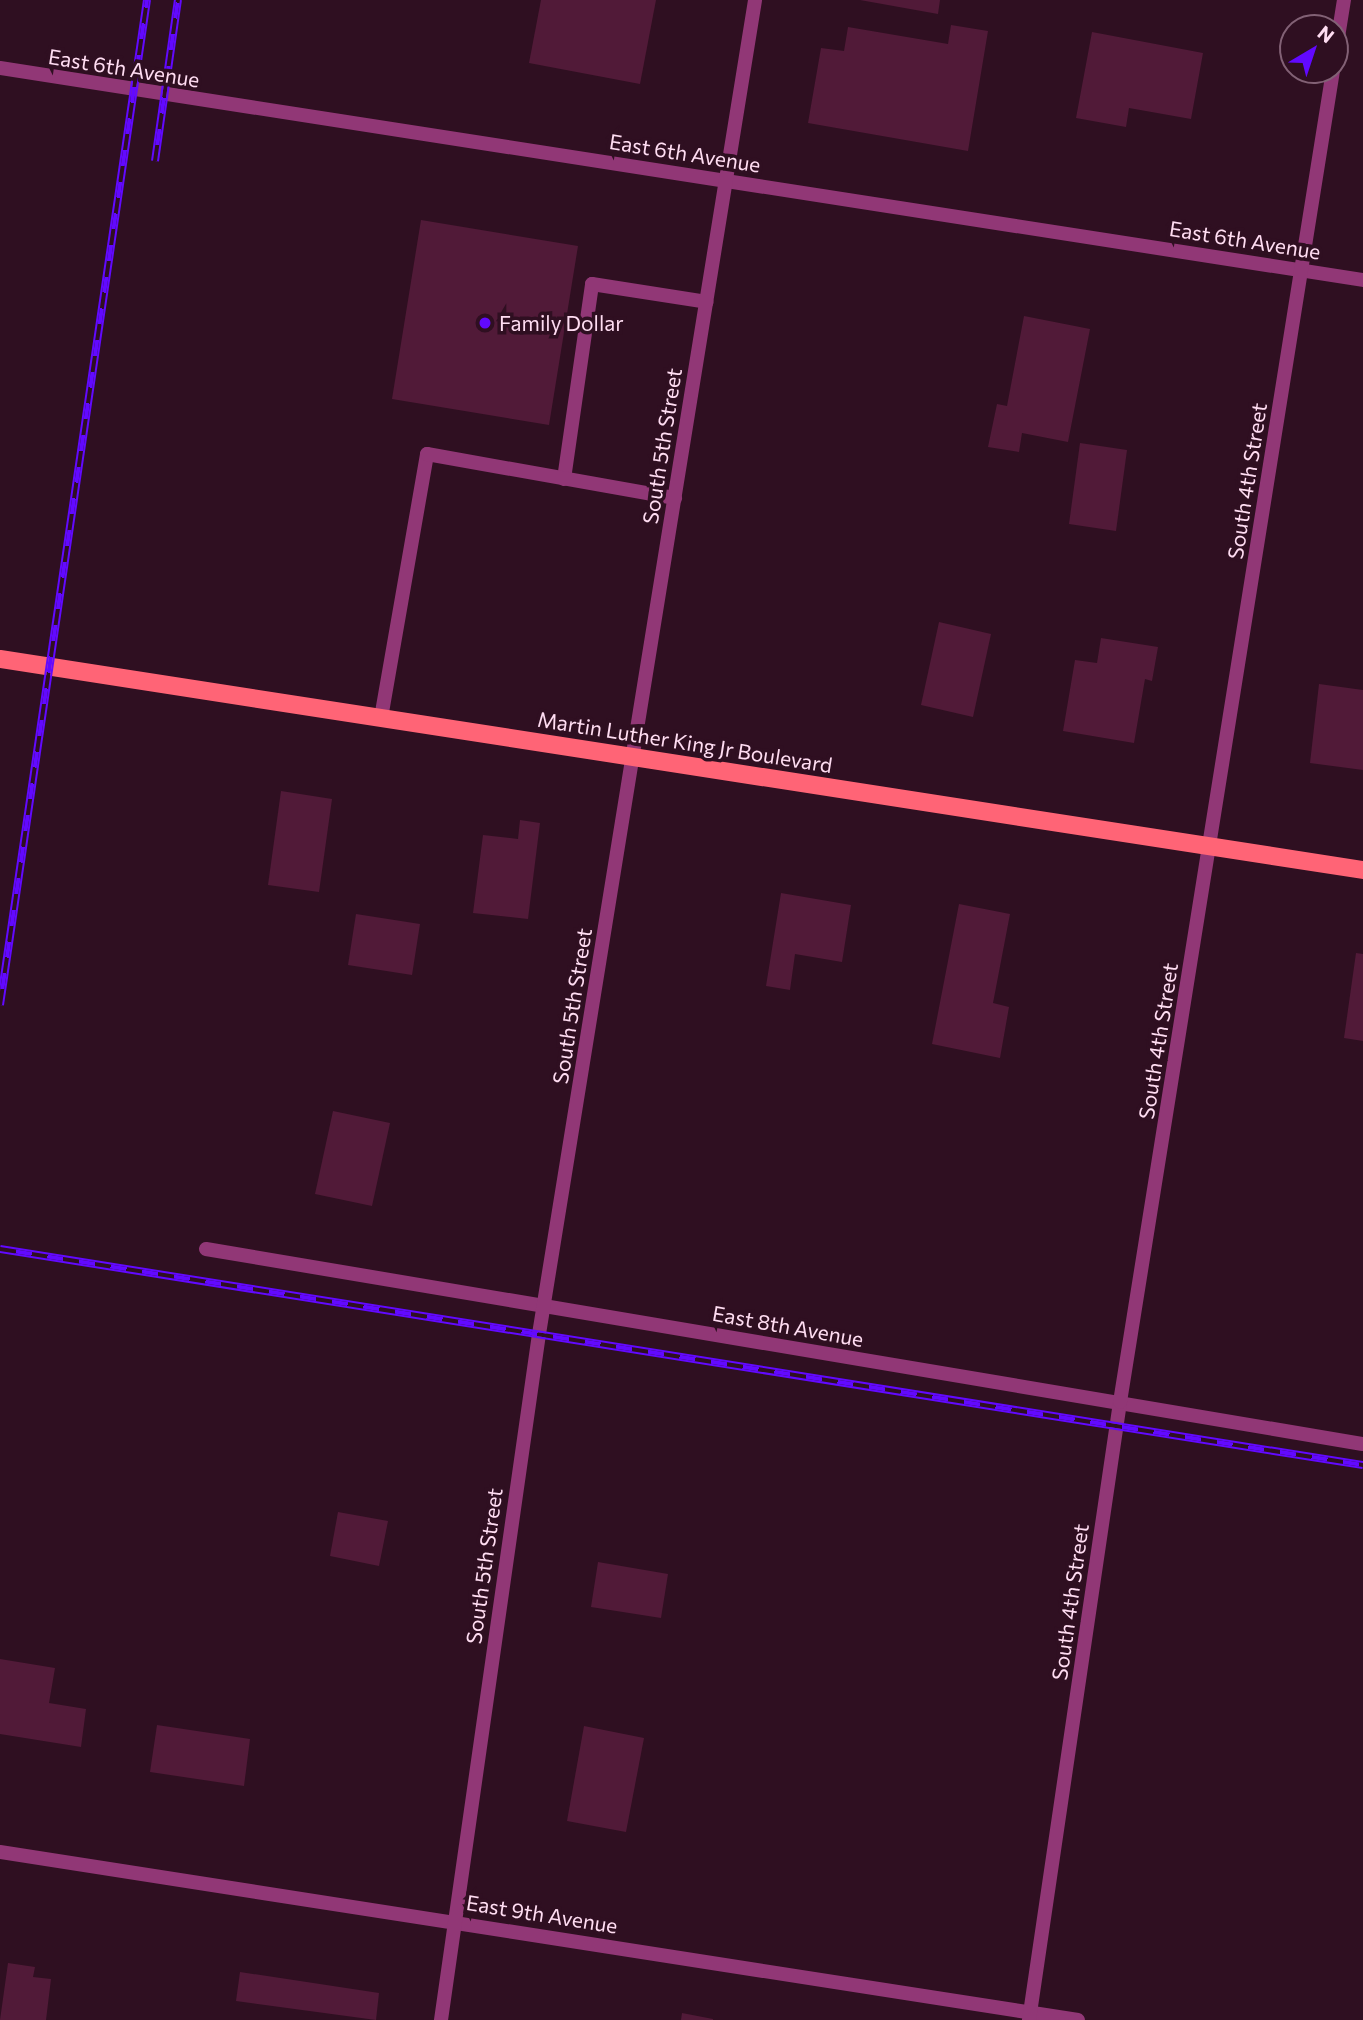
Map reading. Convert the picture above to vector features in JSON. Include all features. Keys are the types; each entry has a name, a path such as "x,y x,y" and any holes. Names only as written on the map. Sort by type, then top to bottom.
{"main road":[{"name":"Martin Luther King Jr Boulevard","path":"0,659 1363,870"}],"street":[{"name":"South 5th Street","path":"441,2020 546,1306 755,0"},
{"name":"East 6th Avenue","path":"0,68 1363,280"},
{"name":"South 4th Street","path":"1030,2016 1120,1402 1331,84"},
{"path":"564,479 592,284 707,302"},
{"path":"381,718 427,454 675,498"},
{"name":"East 8th Avenue","path":"206,1249 1363,1444"},
{"name":"East 9th Avenue","path":"0,1852 454,1922 1030,2016 1078,2020"}],"building":[{"path":"541,0 656,0 640,84 529,63"},
{"path":"860,0 940,0 938,14"},
{"path":"951,25 988,31 968,151 808,123 821,48 844,51 848,27 948,44"},
{"path":"1092,32 1203,53 1191,119 1129,108 1126,127 1076,118"},
{"name":"Family Dollar","path":"421,220 578,246 549,425 392,399"},
{"path":"1024,316 1090,329 1068,442 1022,433 1019,452 988,447 997,404 1007,406"},
{"path":"1080,443 1127,450 1116,531 1069,524"},
{"path":"939,622 991,634 973,717 921,705"},
{"path":"1101,638 1158,647 1152,681 1145,679 1134,743 1063,731 1075,660 1097,663"},
{"path":"1319,684 1363,690 1363,770 1310,763"},
{"path":"281,791 332,799 319,892 268,885"},
{"path":"520,820 540,823 528,919 473,913 483,835 518,839"},
{"path":"781,893 851,905 842,962 795,954 790,990 766,986"},
{"path":"959,904 1010,914 993,1003 1009,1007 1000,1058 932,1044"},
{"path":"356,914 420,924 412,975 348,965"},
{"path":"1356,953 1363,954 1363,1041 1344,1038"},
{"path":"333,1111 390,1123 372,1206 315,1194"},
{"path":"338,1512 388,1521 379,1566 330,1556"},
{"path":"598,1562 668,1574 661,1618 591,1607"},
{"path":"0,1659 55,1668 49,1703 86,1709 81,1747 0,1734"},
{"path":"157,1725 250,1739 244,1786 150,1772"},
{"path":"584,1726 644,1738 626,1832 567,1821"},
{"path":"8,1963 35,1967 33,1977 51,1979 46,2020 0,2020"},
{"path":"240,1972 379,1993 376,2020 236,2001"},
{"path":"682,2013 713,2019 713,2020 681,2020"}],"railway":[{"path":"0,1005 147,0"},
{"path":"155,161 178,0"},
{"path":"0,1249 1363,1465"}],"place":[{"name":"Family Dollar","path":"485,323"}]}
